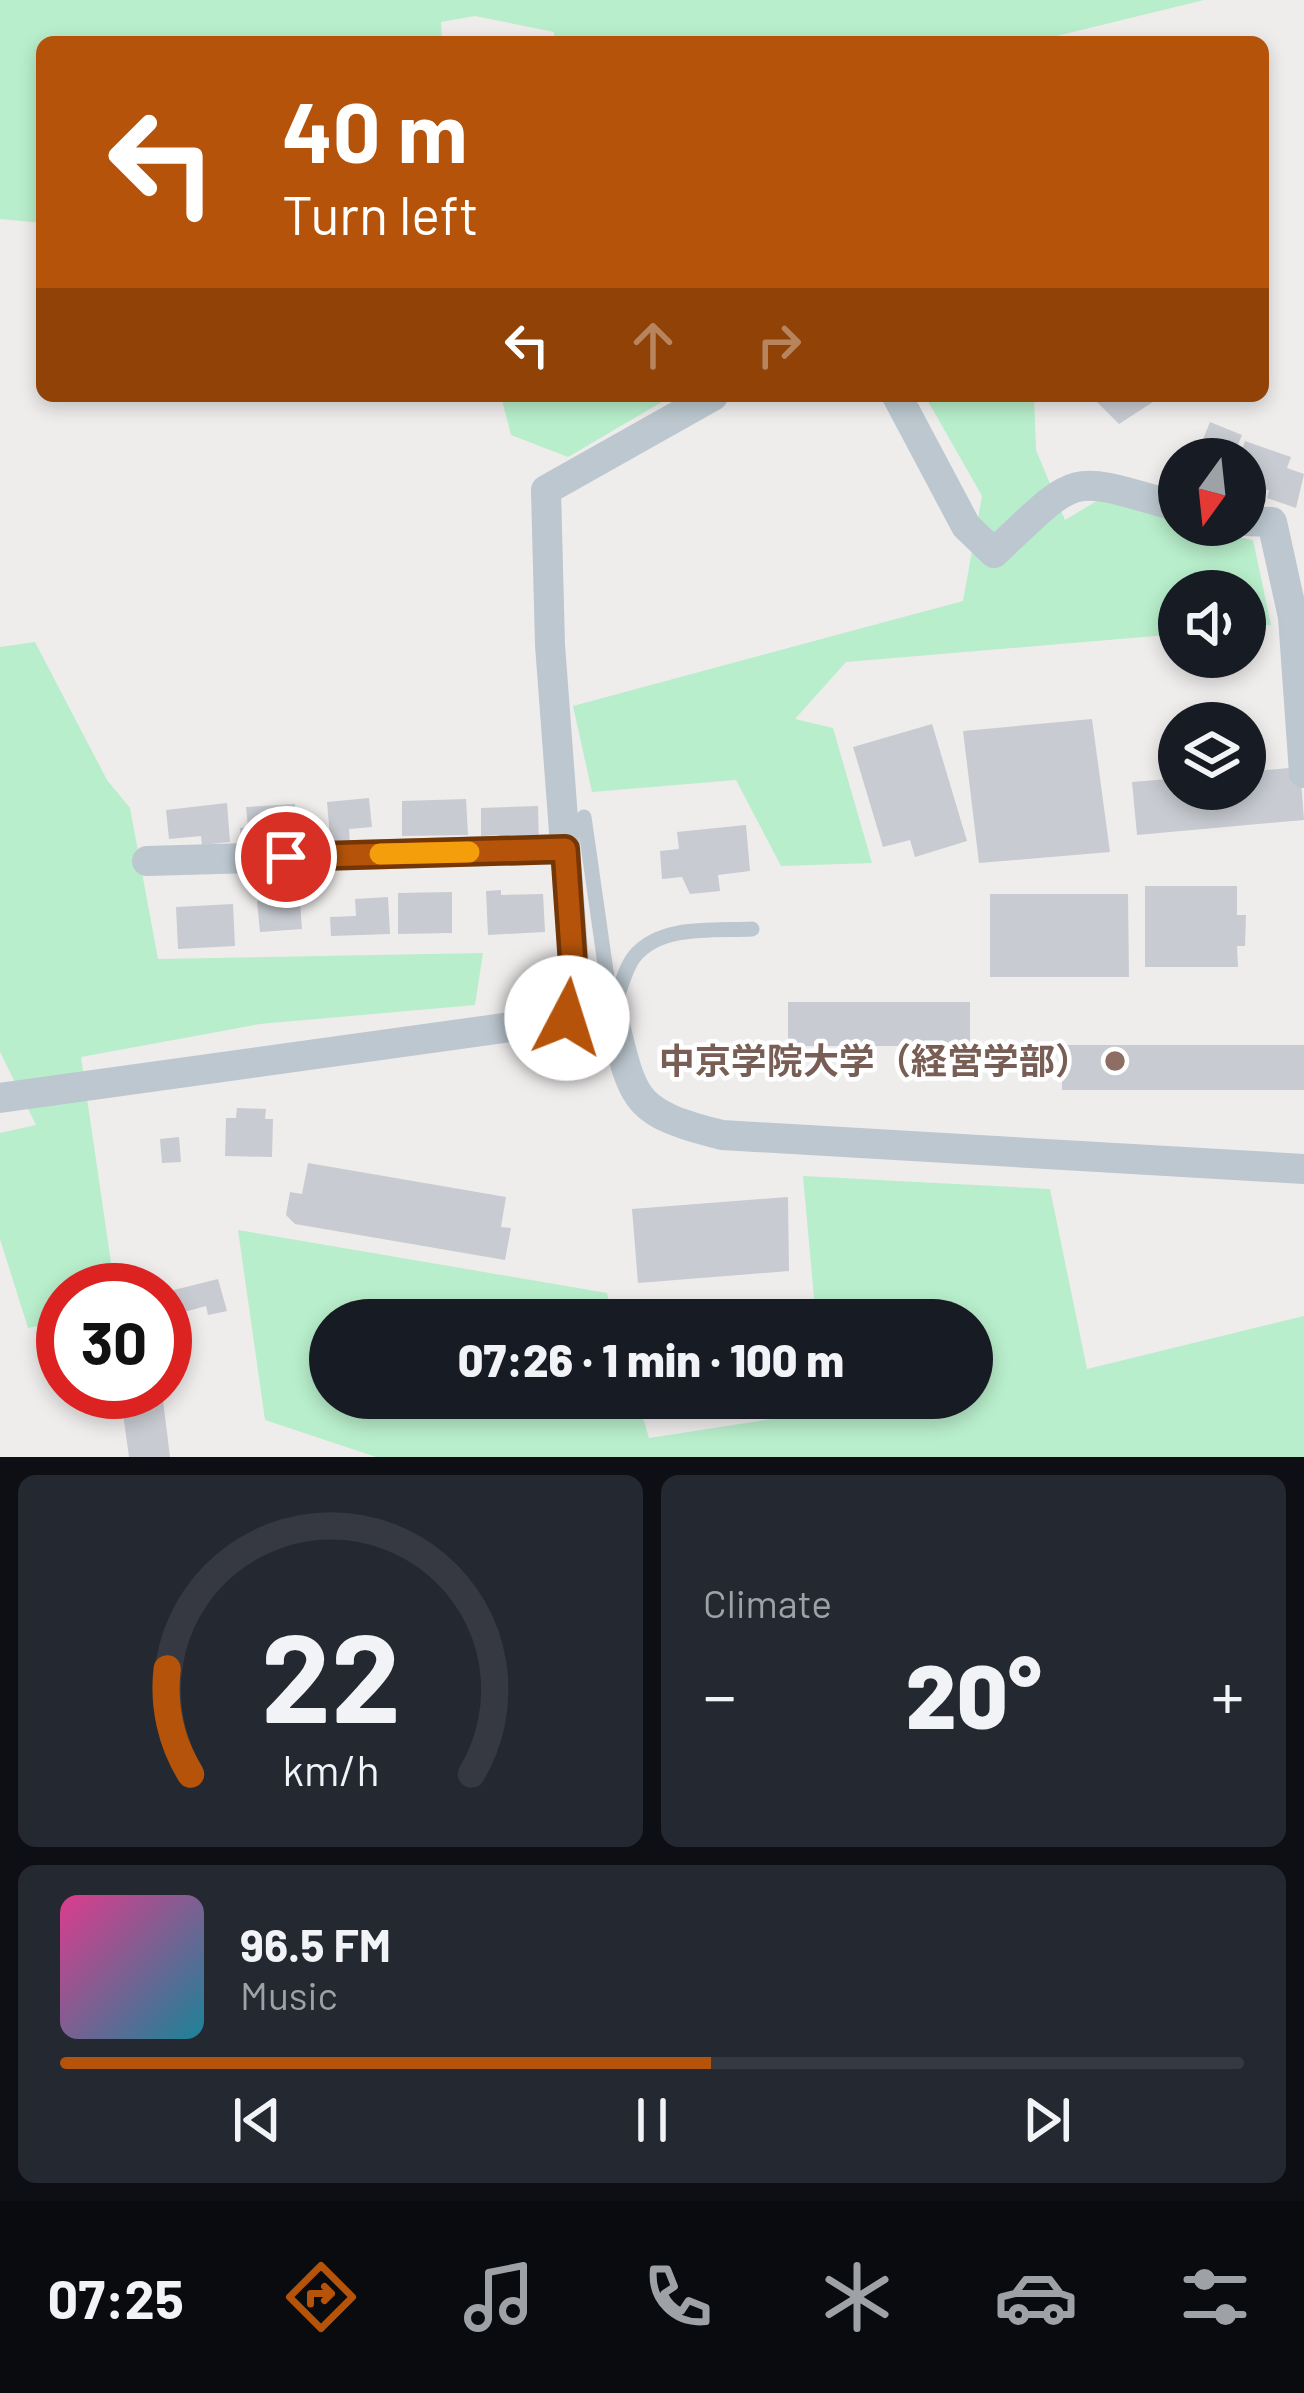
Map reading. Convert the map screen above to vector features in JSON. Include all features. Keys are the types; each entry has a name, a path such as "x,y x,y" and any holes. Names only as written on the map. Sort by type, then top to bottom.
{"street":[{"path":"567,1018 574,979 546,490 702,402"},
{"path":"900,402 966,526 994,553 1052,499 1087,482 1117,485 1158,500"},
{"path":"1266,522 1272,522 1293,617 1304,772"},
{"path":"147,861 565,849"},
{"path":"0,1098 612,1012 631,1088 647,1108 670,1122 722,1135 1304,1169"}],"lane":[{"path":"584,817 612,1012"},
{"path":"612,1012 634,957 652,943 680,932 752,929"}],"green space":[{"path":"0,0 1204,0 1057,36 554,36 554,32 475,16 441,22 442,36 36,36 36,222 0,219"},
{"path":"503,402 662,402 568,457 511,435"},
{"path":"928,402 1034,402 1036,450 1065,520 1100,499 1158,514 1158,546 1254,546 1259,570 1158,570 1158,636 846,662 795,719 833,728 872,863 781,866 736,780 592,792 573,706 963,601 982,496"},
{"path":"35,642 107,780 130,808 158,959 483,953 475,1005 260,1024 81,1057 111,1263 36,1263 36,1326 28,1328 0,1239 0,1133 36,1125 0,1052 0,647"},
{"path":"803,1176 1050,1189 1087,1369 1304,1316 1304,1457 376,1457 265,1420 238,1230 607,1293 609,1299 309,1299 309,1419 643,1419 649,1438 772,1419 993,1419 993,1299 814,1299"}],"building":[{"path":"1097,402 1153,402 1119,424"},
{"path":"1210,422 1242,435 1241,438 1204,438"},
{"path":"1266,448 1291,457 1287,468 1304,474 1296,508 1267,498"},
{"path":"1092,719 1110,852 979,863 963,731"},
{"path":"932,724 967,841 915,857 910,840 883,847 853,747"},
{"path":"1300,767 1304,820 1137,835 1132,782 1158,780 1158,810 1266,810 1266,770"},
{"path":"369,798 372,827 349,829 350,846 331,848 327,802"},
{"path":"466,799 468,835 402,836 402,801"},
{"path":"227,803 230,842 202,845 201,836 169,839 166,810"},
{"path":"295,804 297,837 280,838 281,852 241,855 240,828 248,827 246,807"},
{"path":"538,806 539,845 499,846 499,835 481,836 481,808"},
{"path":"746,825 750,871 718,875 720,891 690,894 682,877 662,879 660,851 679,849 677,832"},
{"path":"1145,886 1237,886 1237,915 1246,915 1245,946 1237,946 1238,967 1145,967"},
{"path":"299,889 302,929 260,932 257,901 275,900 275,891"},
{"path":"501,890 501,895 543,894 545,932 488,935 486,891"},
{"path":"452,892 452,933 398,934 398,893"},
{"path":"990,894 1128,894 1129,977 990,977"},
{"path":"388,897 390,934 331,936 330,917 356,916 355,899"},
{"path":"233,904 235,946 178,949 176,907"},
{"path":"788,1002 970,1002 970,1046 788,1046"},
{"path":"1062,1045 1304,1045 1304,1090 1062,1090"},
{"path":"237,1108 266,1109 265,1119 273,1119 272,1157 225,1156 226,1118 236,1118"},
{"path":"179,1137 181,1162 162,1163 160,1139"},
{"path":"308,1163 506,1197 501,1227 511,1228 505,1260 295,1224 286,1215 290,1192 302,1194"},
{"path":"788,1197 789,1271 638,1283 632,1209"},
{"path":"218,1279 227,1311 208,1315 206,1306 192,1310 192,1286"},
{"path":"124,1419 165,1419 170,1457 129,1457"}],"slow traffic":[{"path":"380,854 469,852"}],"place":[{"name":"中京学院大学（経営学部）","path":"1115,1061"}],"route":[{"path":"286,857 565,849 574,979 567,1018"}]}
